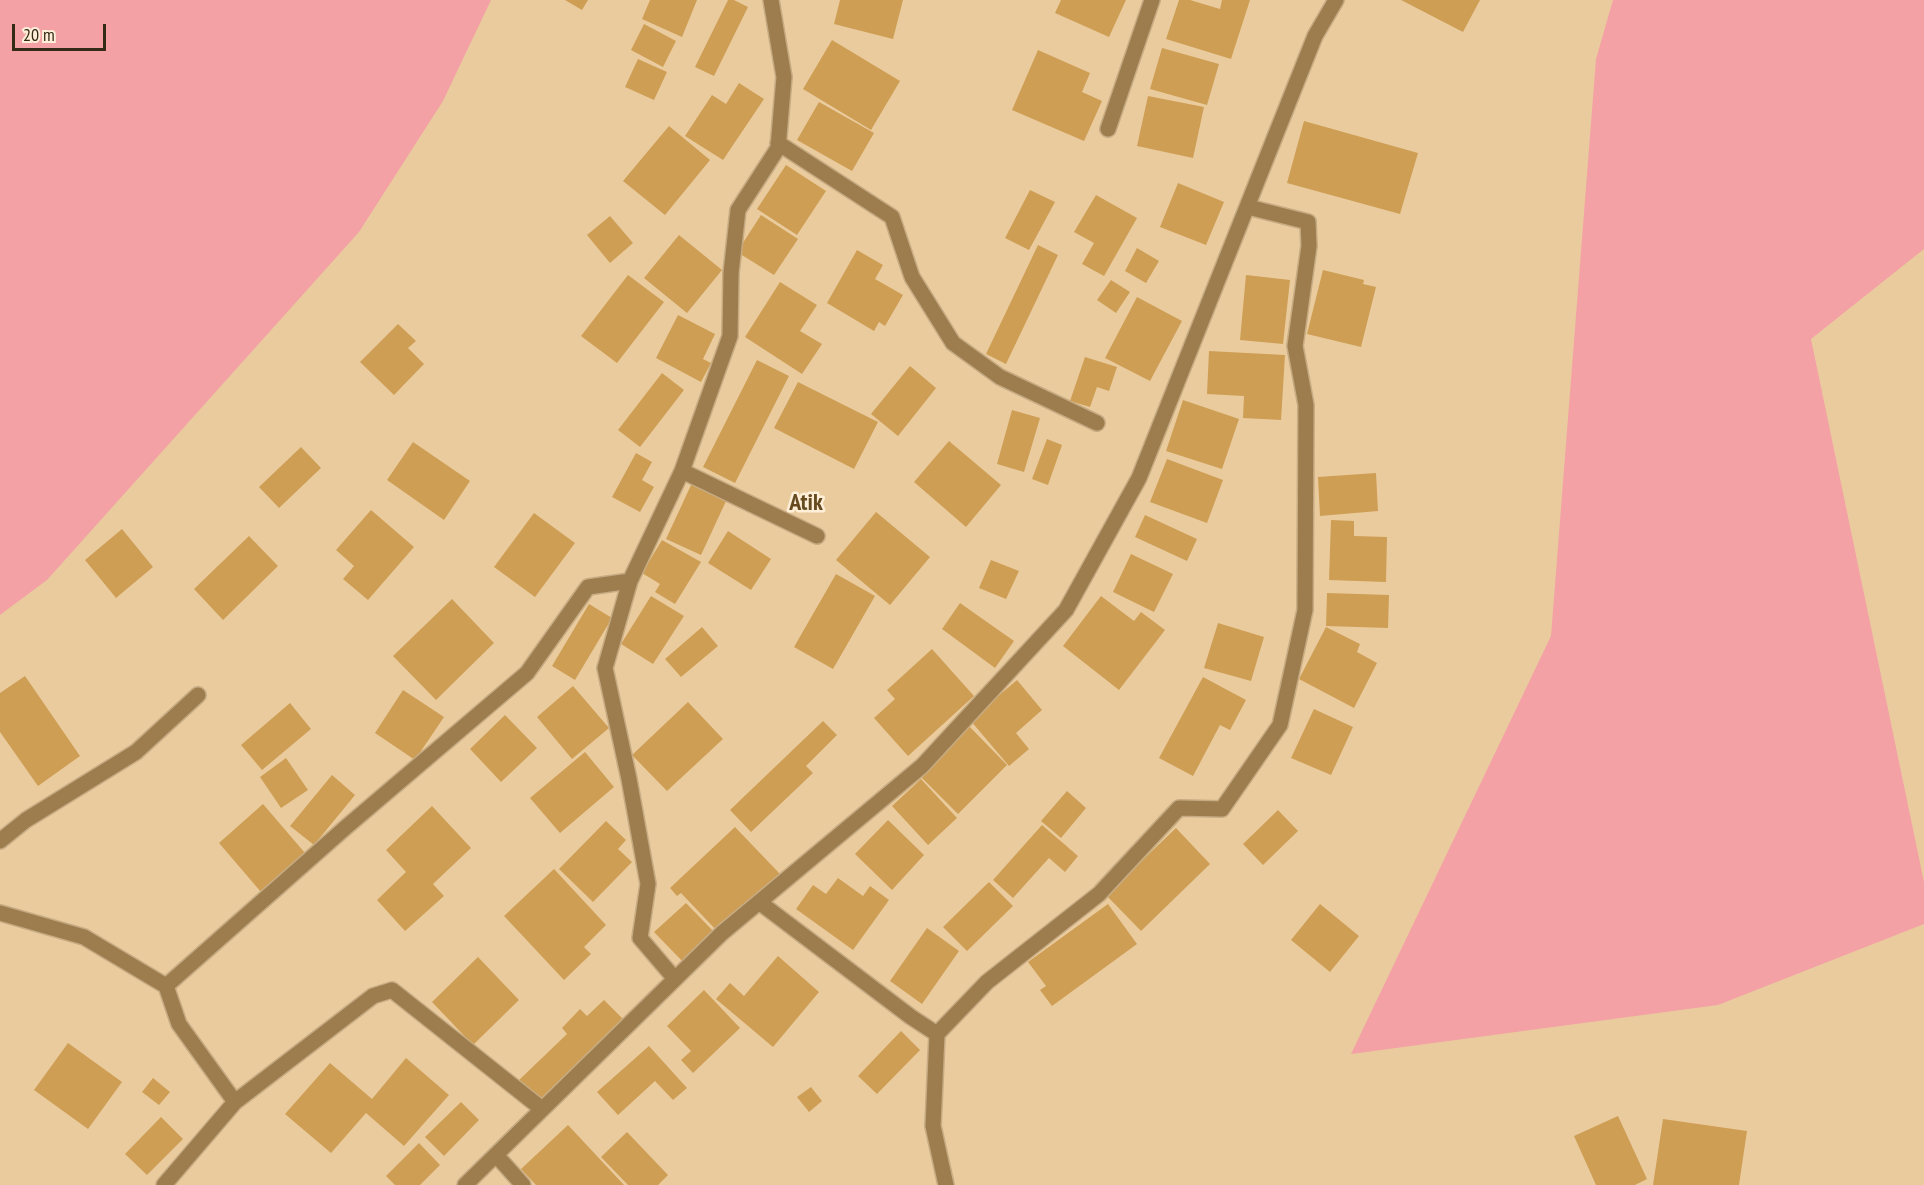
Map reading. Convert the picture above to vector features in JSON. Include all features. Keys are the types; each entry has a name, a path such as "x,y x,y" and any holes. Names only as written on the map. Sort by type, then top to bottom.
{"street":[{"path":"675,979 640,938 648,884 629,779 605,668 630,581 682,471 730,336 731,273 738,210 778,148 784,77 771,0"},
{"path":"1108,129 1152,0"},
{"path":"465,1185 722,933 922,766 1066,610 1139,478 1315,36 1336,0"},
{"path":"778,143 892,217 912,277 953,343 1000,377 1097,423"},
{"path":"946,1185 933,1126 937,1034 987,982 1098,894 1179,808 1222,808 1280,725 1305,610 1306,405 1295,346 1310,246 1308,222 1248,207"},
{"path":"682,471 817,536"},
{"path":"166,986 345,828 528,673 588,587 630,581"},
{"path":"0,841 26,820 136,752 198,695"},
{"path":"759,902 910,1017 937,1034"},
{"path":"0,913 84,937 166,986 179,1024 235,1102"},
{"path":"164,1185 235,1102 373,996 392,990 542,1109"},
{"path":"496,1155 523,1185"}],"shaded area":[{"path":"0,0 491,0 443,101 359,232 47,580 0,615"},
{"path":"1613,0 1924,0 1924,249 1811,339 1924,882 1924,924 1718,1005 1351,1054 1551,636 1596,59"}],"building":[{"path":"565,0 588,0 582,10"},
{"path":"650,0 697,0 682,37 642,19"},
{"path":"728,0 734,0 748,7 714,76 695,67"},
{"path":"840,0 903,0 893,39 834,24"},
{"path":"1061,0 1126,0 1109,37 1055,13"},
{"path":"1179,0 1190,0 1220,9 1222,0 1250,0 1231,59 1166,39"},
{"path":"1401,0 1480,0 1463,32"},
{"path":"644,24 676,41 663,67 631,50"},
{"path":"832,40 900,81 871,130 803,89"},
{"path":"1162,48 1219,64 1207,105 1150,89"},
{"path":"1038,50 1090,73 1082,92 1102,101 1084,141 1012,110"},
{"path":"638,59 667,72 654,100 625,87"},
{"path":"739,83 764,99 723,160 685,136 712,95 726,104"},
{"path":"1148,96 1204,107 1193,158 1137,146"},
{"path":"819,102 874,133 852,171 797,140"},
{"path":"1304,121 1418,153 1400,214 1287,183"},
{"path":"669,126 710,160 665,215 623,181"},
{"path":"786,165 826,191 797,235 757,209"},
{"path":"1178,183 1224,202 1206,245 1160,227"},
{"path":"1030,190 1055,202 1029,250 1005,238"},
{"path":"1096,195 1137,218 1104,276 1082,264 1094,243 1074,232"},
{"path":"761,215 798,239 774,275 737,252"},
{"path":"610,216 633,243 610,263 587,235"},
{"path":"679,235 722,270 687,313 644,278"},
{"path":"1038,245 1058,255 1006,364 986,354"},
{"path":"1137,248 1159,261 1146,283 1125,271"},
{"path":"857,250 883,265 875,279 903,295 885,326 879,322 874,331 827,303"},
{"path":"1323,270 1364,280 1363,284 1376,287 1361,347 1307,334"},
{"path":"628,275 664,302 617,363 581,336"},
{"path":"1246,275 1290,280 1283,344 1240,340"},
{"path":"1111,280 1130,292 1116,313 1097,300"},
{"path":"780,282 817,305 800,331 822,344 802,374 745,337"},
{"path":"1137,297 1182,321 1150,381 1105,358"},
{"path":"678,315 715,334 703,359 711,363 701,382 656,358"},
{"path":"398,324 416,341 408,348 424,364 394,395 360,362"},
{"path":"1209,351 1285,355 1281,420 1243,418 1244,396 1207,394"},
{"path":"1085,357 1117,367 1109,391 1097,387 1090,407 1070,401"},
{"path":"757,360 789,376 735,483 703,467"},
{"path":"910,366 936,388 898,436 871,414"},
{"path":"662,373 684,390 640,447 618,430"},
{"path":"798,382 878,422 854,469 774,428"},
{"path":"1183,400 1239,419 1222,469 1166,451"},
{"path":"1012,410 1040,418 1024,472 997,464"},
{"path":"1047,439 1062,445 1048,485 1032,479"},
{"path":"949,441 1001,485 966,527 914,482"},
{"path":"413,442 470,481 444,520 387,480"},
{"path":"301,447 321,468 279,508 259,487"},
{"path":"636,453 652,462 642,480 654,487 640,512 612,497"},
{"path":"1167,459 1223,480 1207,523 1150,502"},
{"path":"1376,473 1378,511 1320,516 1318,477"},
{"path":"692,483 727,499 701,555 666,539"},
{"path":"371,510 414,547 368,600 343,579 354,566 336,550"},
{"path":"876,512 930,557 890,605 836,560"},
{"path":"534,513 575,543 535,597 494,567"},
{"path":"1145,515 1197,539 1187,561 1135,537"},
{"path":"1331,520 1354,521 1354,536 1387,537 1386,582 1329,580"},
{"path":"122,529 153,567 116,598 85,560"},
{"path":"728,531 771,559 751,590 708,563"},
{"path":"249,536 278,566 223,620 194,589"},
{"path":"662,540 701,562 675,604 655,592 660,584 642,573"},
{"path":"1131,554 1173,574 1154,612 1113,592"},
{"path":"991,560 1019,571 1006,599 979,588"},
{"path":"836,574 875,596 833,669 794,647"},
{"path":"1327,593 1389,595 1388,628 1326,626"},
{"path":"651,596 684,616 653,664 621,644"},
{"path":"1101,596 1134,621 1141,612 1165,630 1119,690 1063,646"},
{"path":"452,599 494,643 436,700 393,656"},
{"path":"960,603 1014,641 995,668 942,629"},
{"path":"589,604 612,618 575,680 552,666"},
{"path":"1218,623 1264,637 1251,681 1204,668"},
{"path":"702,627 718,646 681,677 665,659"},
{"path":"1326,627 1360,644 1357,652 1377,663 1354,708 1299,679"},
{"path":"932,649 974,696 908,756 874,718 895,699 887,690"},
{"path":"25,676 80,756 38,786 0,732 0,693"},
{"path":"1203,677 1246,700 1230,730 1220,725 1193,776 1159,758"},
{"path":"1017,680 1042,710 1016,733 1029,749 1009,766 970,720"},
{"path":"573,686 609,728 572,759 537,717"},
{"path":"403,690 444,717 415,760 375,733"},
{"path":"688,702 723,739 667,791 632,755"},
{"path":"290,703 311,729 262,770 241,745"},
{"path":"1314,709 1353,727 1331,775 1291,758"},
{"path":"505,715 537,748 501,782 470,749"},
{"path":"823,721 837,735 806,766 813,773 751,832 730,810"},
{"path":"968,725 1007,765 958,814 918,774"},
{"path":"585,752 614,787 560,833 530,798"},
{"path":"286,758 308,790 281,808 260,777"},
{"path":"332,775 355,795 314,845 290,826"},
{"path":"921,779 957,818 928,845 892,806"},
{"path":"1067,791 1086,808 1061,838 1041,821"},
{"path":"263,804 305,853 261,892 219,843"},
{"path":"432,806 471,848 433,884 444,896 405,931 377,900 406,872 386,850"},
{"path":"1278,810 1298,831 1263,865 1243,844"},
{"path":"888,820 924,855 892,890 855,854"},
{"path":"606,821 626,840 618,849 632,862 593,902 559,869"},
{"path":"1042,825 1078,856 1065,872 1049,858 1013,898 993,880"},
{"path":"735,827 780,874 718,932 681,893 677,896 670,888"},
{"path":"1176,828 1210,864 1141,931 1106,895"},
{"path":"554,869 606,925 584,947 591,954 564,980 504,916"},
{"path":"838,878 863,896 870,886 889,900 853,950 796,909 813,885 826,894"},
{"path":"989,882 1013,906 967,951 943,927"},
{"path":"686,903 717,935 686,965 654,932"},
{"path":"1108,904 1137,944 1052,1006 1040,990 1046,986 1028,962"},
{"path":"1320,904 1359,936 1330,972 1291,940"},
{"path":"927,928 959,951 922,1004 890,981"},
{"path":"778,956 819,992 773,1047 716,999 730,983 744,996"},
{"path":"478,957 519,1000 473,1045 432,1002"},
{"path":"704,990 740,1028 693,1073 681,1060 691,1051 667,1026"},
{"path":"604,1000 623,1019 539,1102 518,1081 567,1034 562,1028 580,1009 587,1016"},
{"path":"901,1031 920,1050 877,1094 858,1076"},
{"path":"68,1043 122,1082 88,1129 34,1090"},
{"path":"649,1046 687,1088 673,1100 655,1081 618,1115 597,1092"},
{"path":"406,1058 449,1095 404,1146 366,1113 331,1153 285,1114 330,1063 372,1099"},
{"path":"153,1078 170,1092 159,1105 142,1092"},
{"path":"811,1087 822,1101 809,1112 797,1097"},
{"path":"461,1102 479,1120 444,1156 425,1137"},
{"path":"1618,1116 1647,1179 1635,1185 1596,1185 1574,1136"},
{"path":"161,1117 183,1139 147,1175 125,1154"},
{"path":"1663,1119 1747,1131 1739,1185 1653,1185"},
{"path":"568,1125 624,1185 536,1185 521,1169"},
{"path":"627,1132 668,1175 658,1185 628,1185 601,1157"},
{"path":"419,1143 440,1165 420,1185 395,1185 386,1176"}],"district":[{"name":"Atik","path":"806,503"}]}
